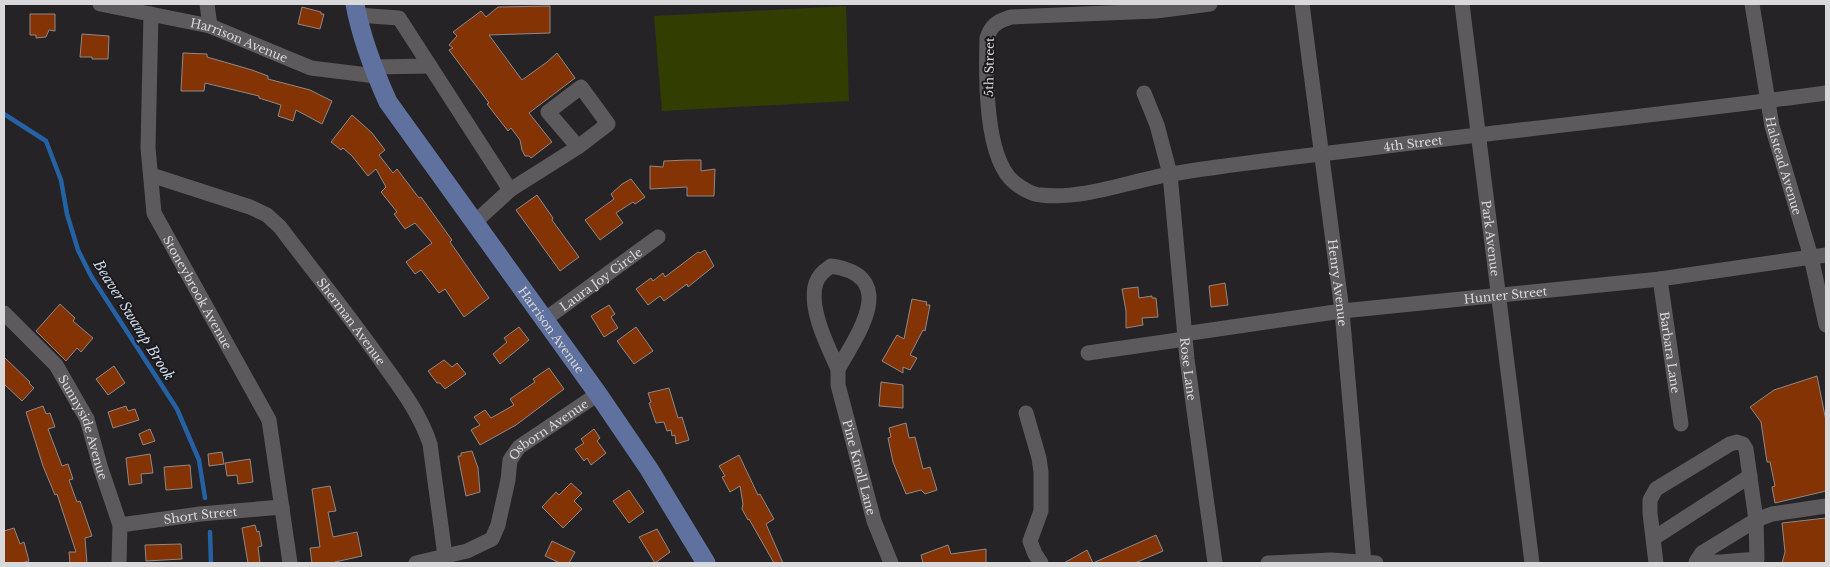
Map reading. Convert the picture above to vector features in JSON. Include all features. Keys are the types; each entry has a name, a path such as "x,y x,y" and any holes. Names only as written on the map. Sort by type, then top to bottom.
{"main road":[{"name":"Harrison Avenue","path":"356,9 375,72 388,102 598,394 649,469 706,563"}],"street":[{"name":"Harrison Avenue","path":"100,4 210,26 311,68 375,72 430,66"},
{"path":"207,4 210,26"},
{"name":"5th Street","path":"1008,176 997,156 986,80 987,38 996,22 1011,17 1156,10 1210,4"},
{"name":"Henry Avenue","path":"1302,4 1342,311 1368,563"},
{"name":"Park Avenue","path":"1462,4 1532,563"},
{"name":"Halstead Avenue","path":"1752,4 1772,126 1819,256 1826,325"},
{"path":"356,9 399,18 510,190"},
{"name":"Stoneybrook Avenue","path":"151,14 148,148 154,213 269,420 290,563"},
{"name":"Rose Lane","path":"1144,93 1157,125 1170,174 1184,336 1215,563"},
{"name":"4th Street","path":"1008,176 1015,184 1038,195 1058,196 1170,174 1479,134 1826,93"},
{"path":"474,223 510,190 578,147"},
{"name":"Sherman Avenue","path":"151,175 250,207 267,215 280,226 416,410 430,444 445,556"},
{"name":"Laura Joy Circle","path":"544,320 658,237"},
{"name":"Hunter Street","path":"1088,353 1342,311 1660,279 1819,256"},
{"name":"Pine Knoll Lane","path":"838,369 858,334 869,310 870,302 866,284 862,279 843,268 831,266 823,272 816,283 815,307 821,329 838,369 838,385 874,520 891,563"},
{"name":"Barbara Lane","path":"1660,279 1681,424"},
{"name":"Sunnyside Avenue","path":"4,313 56,365 87,419 100,469 120,525 119,563"},
{"name":"Osborn Avenue","path":"416,563 467,551 492,539 498,525 508,480 510,460 519,447 598,394"},
{"path":"1026,413 1039,458 1041,472 1041,511 1030,540 1035,554 1041,563"},
{"path":"1656,563 1650,500 1656,489 1730,444 1737,442 1743,444 1746,449 1756,520 1757,561 1692,562"},
{"path":"1654,538 1750,476"},
{"path":"1692,562 1702,553 1756,520 1772,514 1826,506"},
{"name":"Short Street","path":"120,525 200,514 282,507"},
{"path":"1268,563 1323,560 1368,563"}],"green space":[{"path":"846,6 849,101 662,111 654,16"}],"building":[{"path":"550,6 550,33 489,35 522,80 557,53 575,78 529,113 552,142 531,158 525,156 520,140 511,128 508,131 487,104 489,103 449,50 453,48 449,45 457,36 453,32 481,11 486,17 498,7"},
{"path":"302,7 324,14 320,29 298,24"},
{"path":"30,14 55,14 55,31 49,30 46,37 36,38 36,35 30,35"},
{"path":"82,34 109,36 108,59 80,57"},
{"path":"183,53 207,54 207,57 252,70 268,76 268,79 310,90 332,101 322,124 296,110 293,121 278,116 281,105 259,98 259,96 205,83 204,91 181,91"},
{"path":"352,115 372,133 385,150 379,155 393,173 397,169 419,198 421,197 452,240 450,242 489,298 464,317 445,289 439,293 421,270 415,274 406,262 432,243 415,223 405,229 394,214 397,212 381,192 386,187 376,169 368,176 352,156 343,148 341,150 331,142"},
{"path":"701,160 701,171 715,169 714,196 687,196 687,187 650,189 650,166 663,167 664,161"},
{"path":"631,179 645,197 616,213 623,223 600,240 585,220 614,199 611,194"},
{"path":"537,195 553,218 552,220 579,257 560,271 516,210"},
{"path":"705,250 714,266 688,287 687,284 664,301 660,296 648,305 636,289 651,278 653,281 663,273 665,277 698,252 700,253"},
{"path":"1225,283 1228,305 1211,307 1209,286"},
{"path":"1138,287 1139,298 1152,296 1152,298 1156,298 1158,317 1142,318 1143,325 1126,328 1126,311 1122,289"},
{"path":"912,299 927,302 926,305 930,305 925,331 923,330 910,355 917,358 910,370 903,367 903,373 882,361 897,335 904,339"},
{"path":"60,304 75,318 73,321 93,338 81,352 77,348 66,361 36,331"},
{"path":"609,305 615,314 611,317 618,328 604,337 591,316"},
{"path":"519,327 529,340 500,364 493,354 507,342 504,338"},
{"path":"636,327 653,351 634,364 617,341"},
{"path":"4,357 34,388 22,401 4,384"},
{"path":"444,360 452,367 457,363 466,374 445,389 440,383 437,383 428,371"},
{"path":"114,366 125,383 108,395 96,379"},
{"path":"549,368 564,389 516,425 480,445 471,430 480,425 474,417 485,410 491,418 514,405 510,399 535,382 533,379"},
{"path":"1817,376 1826,421 1826,491 1775,503 1772,487 1775,486 1770,462 1767,462 1761,422 1750,407 1774,390"},
{"path":"881,382 903,385 903,408 879,406"},
{"path":"669,388 678,418 682,417 689,440 676,444 675,435 672,436 671,430 667,431 664,422 656,423 649,403 651,402 648,393"},
{"path":"43,406 46,414 50,413 55,427 48,429 62,466 68,464 73,479 69,480 77,502 80,501 92,536 85,538 87,563 70,563 69,552 76,552 57,494 55,495 43,466 26,412"},
{"path":"126,406 128,411 135,409 139,420 113,428 108,412"},
{"path":"906,423 909,438 915,437 923,469 930,467 937,490 925,494 921,490 906,494 893,462 888,438 891,437 889,428"},
{"path":"150,429 155,441 143,445 139,434"},
{"path":"594,429 600,438 597,441 606,453 591,465 587,458 584,461 575,449 584,443 581,439"},
{"path":"472,451 478,468 480,492 466,496 458,456 461,456 461,453"},
{"path":"222,452 224,464 209,466 208,454"},
{"path":"150,454 153,473 141,474 142,483 129,485 126,458"},
{"path":"739,455 758,495 760,494 774,519 766,524 783,563 774,563 748,520 742,509 740,486 730,492 722,477 725,476 719,466"},
{"path":"250,459 253,482 238,484 237,475 227,476 225,463"},
{"path":"190,465 192,488 166,490 164,467"},
{"path":"571,483 582,493 574,501 582,509 563,528 542,507 556,492 559,495"},
{"path":"330,486 336,511 328,512 333,537 357,532 362,556 335,563 312,563 310,548 320,547 312,489"},
{"path":"629,490 644,512 629,523 613,501"},
{"path":"1826,518 1826,563 1782,563 1785,552 1782,523"},
{"path":"255,525 257,532 259,531 262,546 258,547 260,563 248,563 242,528"},
{"path":"14,528 20,544 24,542 29,561 4,563 4,531"},
{"path":"657,529 670,552 655,563 639,537"},
{"path":"1156,535 1163,551 1135,563 1093,563"},
{"path":"552,541 575,552 569,563 560,563 545,556"},
{"path":"181,544 182,559 146,561 145,545"},
{"path":"948,545 951,554 986,549 986,563 923,563 921,555"},
{"path":"1087,550 1093,563 1064,563"}],"waterway":[{"name":"Beaver Swamp Brook","path":"4,114 46,141 61,180 67,214 78,250 91,276 177,409 199,460 205,498"},
{"name":"Beaver Swamp Brook","path":"210,532 211,563"}]}
